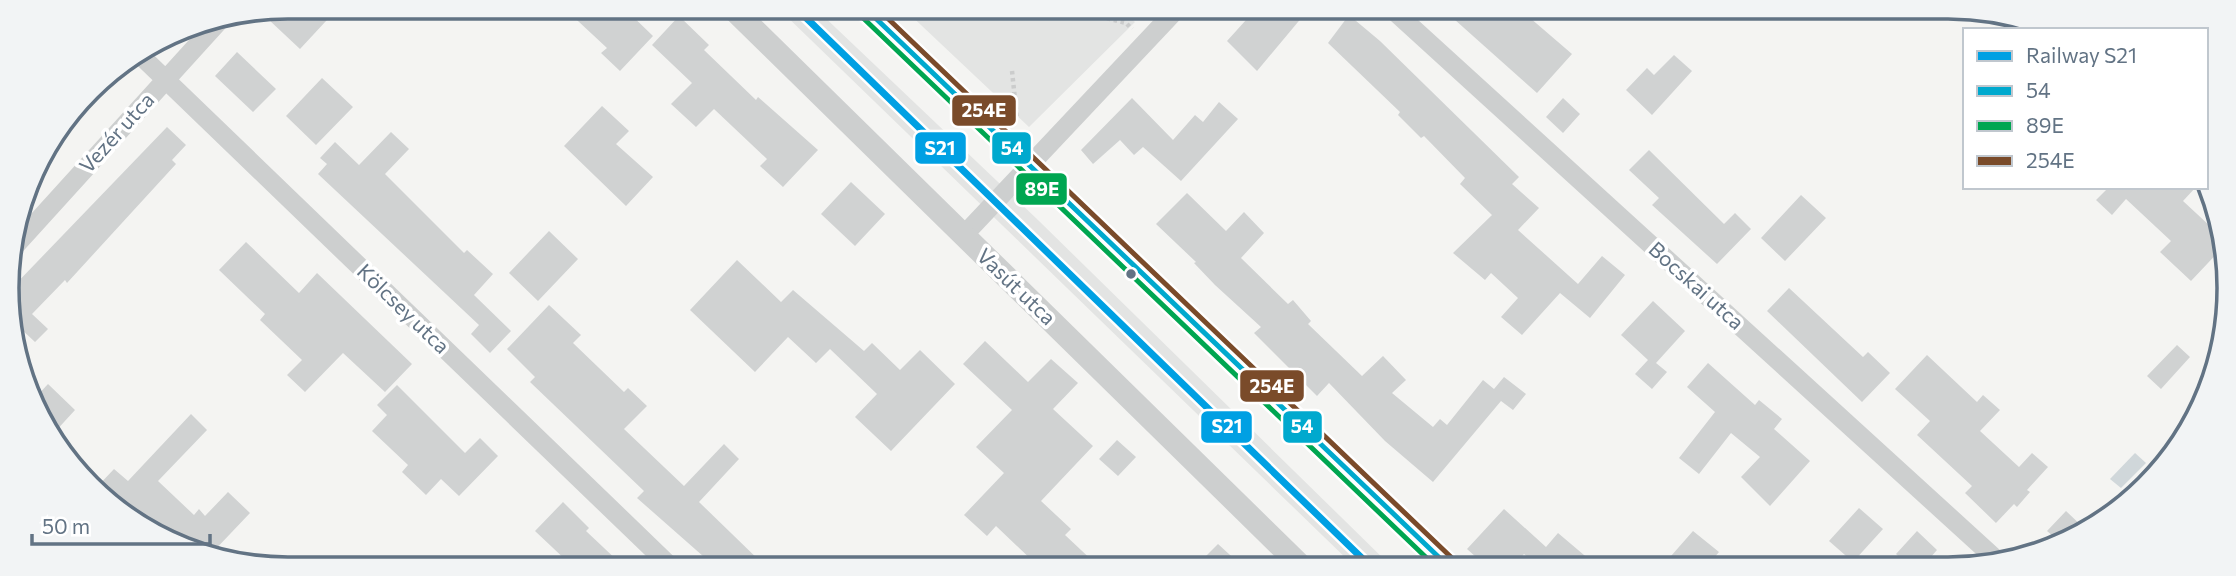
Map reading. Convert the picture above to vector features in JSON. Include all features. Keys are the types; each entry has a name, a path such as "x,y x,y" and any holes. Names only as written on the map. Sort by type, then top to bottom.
{"main road":[{"path":"876,19 1439,557"}],"street":[{"name":"Vasút utca","path":"743,19 1292,557"},
{"path":"963,236 1167,19"},
{"name":"Bocskai utca","path":"1403,19 1989,553"},
{"name":"Vezér utca","path":"24,236 210,31"},
{"name":"Kölcsey utca","path":"146,60 661,557"}],"path":[{"path":"1110,19 1126,23 1146,41"},
{"path":"1012,71 1017,121"}],"shaded area":[{"path":"789,19 827,19 1038,220 1382,557 1345,557"},
{"path":"915,19 1132,19 1135,22 1029,127"},
{"path":"2135,453 2146,463 2121,488 2110,479"}],"building":[{"path":"328,19 300,49 269,20"},
{"path":"576,19 635,19 653,36 620,71 601,53 607,48"},
{"path":"676,19 682,19 709,45 704,50 756,100 758,97 818,150 783,187 760,166 767,159 714,109 696,127 671,104 692,83 652,45"},
{"path":"1247,19 1300,19 1257,71 1227,41"},
{"path":"1346,19 1354,19 1380,41 1519,177 1512,184 1539,208 1518,230 1578,284 1602,256 1625,275 1590,318 1560,293 1522,335 1501,317 1518,298 1491,273 1485,280 1453,253 1492,215 1460,184 1465,178 1424,136 1421,138 1398,115 1400,112 1328,43"},
{"path":"1454,19 1531,19 1572,54 1537,93"},
{"path":"237,52 276,89 253,112 215,76"},
{"path":"1674,55 1692,71 1652,115 1626,90 1647,68 1654,75"},
{"path":"322,78 353,107 316,145 286,116"},
{"path":"1132,98 1173,140 1195,115 1203,122 1219,102 1238,119 1181,181 1143,147 1134,155 1120,140 1093,164 1081,150"},
{"path":"1563,98 1580,114 1563,133 1546,117"},
{"path":"602,106 629,131 616,144 653,177 626,206 564,146"},
{"path":"167,127 186,145 172,160 176,164 67,283 65,280 32,314 48,329 35,342 23,331 19,280"},
{"path":"391,132 409,149 385,174 464,253 467,250 493,274 474,295 511,331 490,353 471,334 479,325 318,174 327,164 320,158 335,142 359,165"},
{"path":"1649,150 1724,224 1735,213 1751,229 1717,264 1652,205 1659,198 1629,170"},
{"path":"851,182 885,214 855,246 821,214"},
{"path":"2107,189 2194,189 2183,201 2210,226 2214,256 2191,281 2160,252 2171,241 2126,199 2112,215 2096,200"},
{"path":"1187,193 1226,231 1244,212 1264,233 1241,258 1288,304 1293,300 1311,321 1308,324 1362,376 1383,356 1406,380 1392,393 1433,427 1440,419 1447,425 1483,380 1494,389 1504,377 1526,394 1513,410 1501,401 1433,482 1385,441 1329,383 1317,396 1254,333 1261,327 1215,285 1194,263 1196,262 1156,224"},
{"path":"1801,195 1826,218 1785,261 1761,238"},
{"path":"549,231 578,259 538,301 509,273"},
{"path":"246,242 299,293 317,273 412,364 385,392 343,353 305,392 287,375 302,360 260,320 265,314 219,270"},
{"path":"737,260 781,302 793,290 864,351 872,343 900,370 920,350 955,384 891,451 855,417 877,394 830,349 816,363 788,337 755,372 690,310"},
{"path":"1789,288 1863,357 1868,352 1890,373 1862,402 1767,311"},
{"path":"1653,301 1685,331 1656,363 1667,372 1652,389 1635,374 1648,360 1621,335"},
{"path":"549,305 581,335 573,343 624,392 628,388 647,406 624,429 684,486 724,444 739,459 699,502 756,557 704,557 637,498 644,491 530,382 535,377 507,349"},
{"path":"985,341 1028,382 1051,359 1078,383 1053,409 1093,446 1041,501 1071,529 1065,535 1088,557 1029,557 996,526 987,536 964,515 1004,473 976,447 1012,410 963,364"},
{"path":"2177,345 2190,357 2161,389 2147,376"},
{"path":"1927,355 1977,402 1983,395 2000,410 1980,431 2019,467 2032,453 2048,467 2027,490 2030,492 2017,507 2014,504 1996,523 1965,493 1972,486 1917,435 1930,421 1895,389"},
{"path":"1708,363 1755,405 1759,400 1782,419 1774,429 1810,461 1770,506 1741,477 1760,457 1731,433 1699,474 1679,458 1715,412 1687,387"},
{"path":"48,384 75,410 59,428 47,407 40,392"},
{"path":"397,385 465,453 480,438 498,456 459,496 441,479 426,495 402,472 408,465 372,431 387,415 377,405"},
{"path":"191,414 207,430 158,481 194,515 199,509 205,516 228,492 250,513 217,548 154,521 124,501 102,482 114,469 128,481"},
{"path":"1117,440 1136,457 1118,476 1099,459"},
{"path":"563,502 589,528 586,531 614,557 563,557 535,531"},
{"path":"1859,508 1883,529 1858,557 1847,557 1829,541"},
{"path":"1504,509 1546,547 1558,533 1586,557 1528,557 1524,554 1521,557 1476,557 1467,549"},
{"path":"2066,511 2078,523 2052,535 2047,531"},
{"path":"1693,531 1719,552 1715,557 1671,556"},
{"path":"1917,531 1937,550 1931,557 1899,557 1896,554"},
{"path":"1218,544 1232,557 1205,557"}],"rail line":[{"name":"S21","path":"807,19 1361,557"}],"transit line":[{"name":"89E","path":"864,19 1426,557"},
{"name":"54","path":"876,19 1439,557"},
{"name":"254E","path":"888,19 1451,557"}]}
